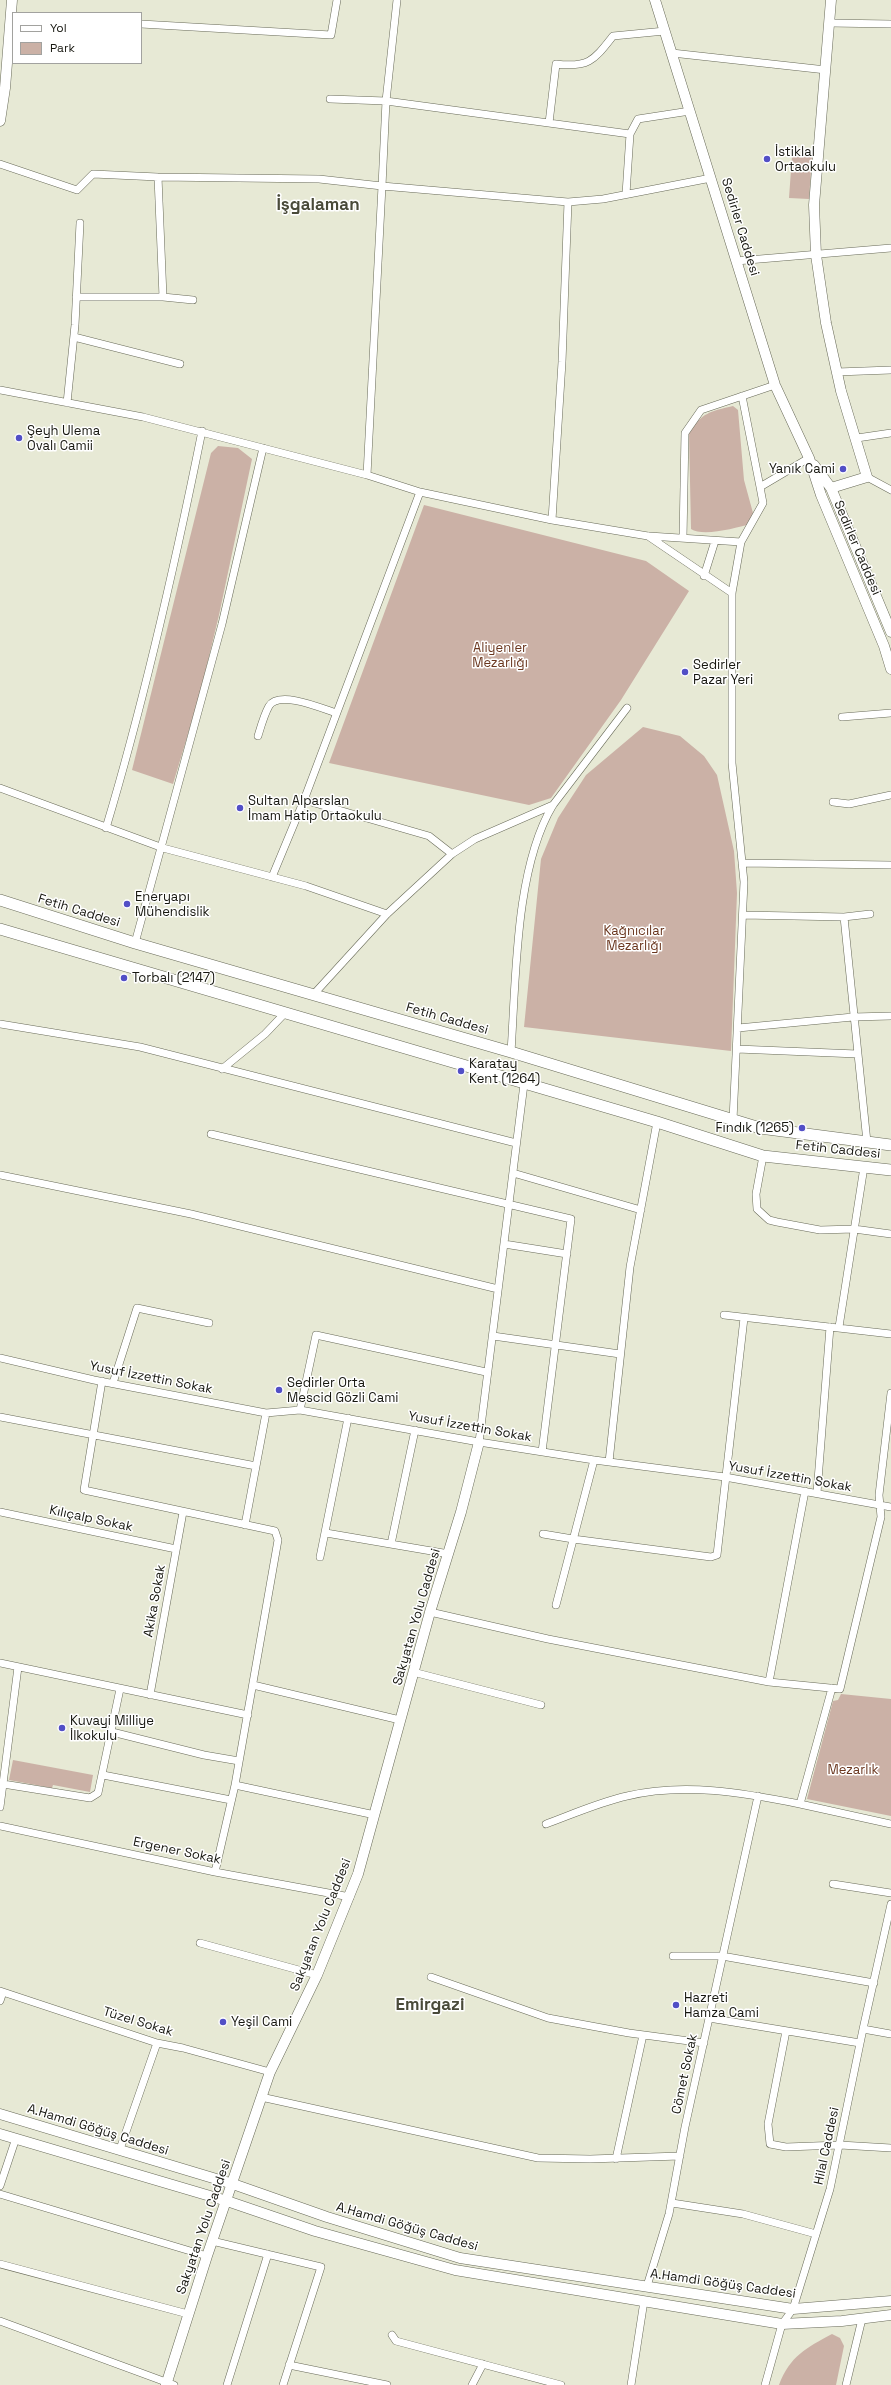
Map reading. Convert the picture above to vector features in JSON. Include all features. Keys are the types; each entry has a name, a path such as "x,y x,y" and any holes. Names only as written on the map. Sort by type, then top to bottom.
{"main road":[{"name":"Fetih Caddesi","path":"0,900 135,943 511,1052 760,1128 891,1145"},
{"path":"0,907 23,914 47,916"},
{"name":"Fetih Caddesi","path":"3,931 657,1122 763,1156 891,1170"}],"street":[{"path":"0,120 2,88 12,13 12,0"},
{"path":"142,24 331,35 337,0"},
{"path":"366,475 386,101 397,0"},
{"name":"Sedirler Caddesi","path":"655,0 775,385 809,458 821,495 884,646 891,669"},
{"path":"832,0 814,206 816,255 841,391 856,438 866,477"},
{"path":"830,22 891,24"},
{"path":"549,123 556,64 575,66 588,62 614,36 665,32"},
{"path":"672,53 826,70"},
{"path":"330,99 386,101 630,134"},
{"path":"626,194 630,134 638,119 690,111"},
{"path":"0,164 77,190 93,174 158,177 319,179 568,202 603,199 711,178"},
{"path":"158,177 163,297"},
{"path":"552,520 562,362 568,202"},
{"path":"67,403 74,337 80,223"},
{"path":"736,261 891,248"},
{"path":"76,297 163,297 193,300"},
{"path":"74,337 180,364"},
{"path":"837,372 891,370"},
{"path":"682,538 685,433 701,410 775,385"},
{"path":"0,390 143,417 202,431 366,475 420,492 552,520 648,536 741,542"},
{"path":"733,1120 743,915 742,863 732,763 732,593 741,542 763,503 742,396"},
{"path":"106,828 125,764 175,564 202,431"},
{"path":"856,438 891,434"},
{"path":"135,943 222,624 262,448"},
{"path":"760,487 809,458"},
{"name":"Sedirler Caddesi","path":"809,458 832,488 891,632"},
{"path":"832,488 866,477 891,490"},
{"path":"272,877 304,800 336,713 380,603 420,492"},
{"path":"648,536 704,576 732,593"},
{"path":"704,576 715,541"},
{"path":"258,736 269,706 275,701 287,698 336,713"},
{"path":"511,1052 522,903 534,848 544,821 553,805 627,708"},
{"path":"842,717 891,713"},
{"path":"0,788 162,848 306,886 387,914"},
{"path":"833,802 849,804 891,795"},
{"path":"304,800 429,836 452,854"},
{"path":"313,994 387,914 452,854 475,839 553,805"},
{"path":"742,863 891,864"},
{"path":"743,915 844,917 870,914"},
{"path":"844,917 853,1017 867,1142"},
{"path":"222,1069 264,1034 285,1013"},
{"path":"738,1028 853,1017 891,1016"},
{"path":"0,1024 140,1047 222,1069 296,1085 516,1143"},
{"path":"737,1049 857,1054"},
{"path":"479,1442 486,1372 493,1336 524,1084"},
{"path":"609,1462 630,1267 657,1122"},
{"path":"211,1134 571,1219 542,1452"},
{"path":"763,1156 756,1194 757,1209 769,1220 820,1230 854,1229 891,1234"},
{"path":"839,1327 864,1167"},
{"path":"512,1173 640,1210"},
{"path":"0,1175 191,1214 498,1289"},
{"path":"504,1244 567,1254"},
{"path":"113,1383 137,1308 209,1323"},
{"path":"724,1315 891,1334"},
{"path":"543,1534 573,1540 711,1557 717,1555 744,1318"},
{"path":"817,1493 830,1327"},
{"path":"300,1410 316,1335 486,1372"},
{"path":"493,1336 620,1354"},
{"name":"Yusuf İzzettin Sokak","path":"0,1358 102,1381 266,1413 300,1410 542,1452 725,1477 891,1507"},
{"path":"102,1381 84,1490 275,1532 278,1540 235,1785 214,1872"},
{"path":"430,1612 548,1639 769,1682 840,1689 881,1517 882,1506 879,1495 891,1393"},
{"path":"245,1525 266,1413"},
{"path":"0,1417 256,1466"},
{"path":"320,1557 348,1418"},
{"path":"390,1544 416,1430"},
{"name":"Sakyatan Yolu Caddesi","path":"169,2384 188,2314 270,2072 317,1975 350,1897 376,1815 413,1672 430,1612 449,1554 479,1442"},
{"path":"556,1605 594,1460"},
{"path":"769,1682 805,1491"},
{"name":"Kılıçalp Sokak","path":"0,1512 176,1549"},
{"name":"Akika Sokak","path":"150,1695 183,1512"},
{"path":"326,1533 449,1554"},
{"path":"0,1663 248,1715"},
{"path":"0,1807 18,1667"},
{"path":"413,1672 541,1705"},
{"path":"253,1685 400,1720"},
{"path":"800,1804 832,1688"},
{"path":"3,1784 90,1798 98,1793 120,1689"},
{"path":"112,1732 204,1755 239,1761"},
{"path":"103,1775 231,1800"},
{"path":"235,1785 376,1815"},
{"path":"546,1824 628,1796 677,1790 713,1790 758,1796 800,1804 891,1824"},
{"name":"Cömet Sokak","path":"647,2286 672,2203 680,2156 722,1956 758,1796"},
{"name":"Ergener Sokak","path":"0,1826 214,1872 350,1897"},
{"path":"833,1884 891,1893"},
{"name":"Hilal Caddesi","path":"765,2385 782,2324 793,2309 830,2189 863,2029 889,1925 891,1904"},
{"path":"200,1943 317,1975"},
{"path":"673,1956 722,1956 874,1983"},
{"path":"431,1977 548,2018 643,2035 704,2043"},
{"path":"0,2001 1,1992"},
{"name":"Tüzel Sokak","path":"1,1992 158,2043 183,2048 270,2072"},
{"path":"709,2018 860,2043"},
{"path":"863,2029 891,2034"},
{"path":"786,2031 768,2124 770,2144 786,2148 840,2145 891,2148"},
{"path":"616,2159 643,2035"},
{"path":"120,2150 158,2043"},
{"path":"261,2097 538,2158 616,2159 680,2156"},
{"name":"A.Hamdi Göğüş Caddesi","path":"0,2114 233,2184 327,2217 460,2258 516,2268 647,2286 793,2309 891,2301"},
{"name":"A.Hamdi Göğüş Caddesi","path":"0,2134 227,2201 315,2231 455,2270 782,2324 862,2319 891,2315"},
{"path":"0,2186 16,2138"},
{"path":"0,2194 207,2256"},
{"path":"672,2203 743,2214 816,2234"},
{"path":"212,2241 321,2267 283,2385"},
{"path":"227,2385 268,2254"},
{"path":"0,2264 188,2314"},
{"path":"631,2385 644,2301"},
{"path":"846,2385 862,2319"},
{"path":"0,2322 169,2384"},
{"path":"392,2336 396,2341 483,2364 540,2382 561,2385"},
{"path":"472,2385 483,2364"},
{"path":"289,2365 386,2385"}],"green space":[{"path":"792,156 812,157 809,199 789,198"},
{"path":"733,406 738,410 744,480 753,513 750,524 720,531 696,531 691,529 689,433 693,426 702,417 713,411"},
{"path":"218,446 238,448 252,459 219,615 200,694 173,784 132,770 211,453"},
{"name":"Aliyenler Mezarlığı","path":"424,505 646,561 689,591 621,700 551,798 529,805 329,763"},
{"name":"Kağnıcılar Mezarlığı","path":"643,727 680,736 704,756 717,775 734,851 737,893 731,1051 524,1027 541,859 558,818 586,775"},
{"name":"Mezarlık","path":"841,1694 891,1699 891,1816 807,1799 833,1701 838,1700"},
{"path":"13,1760 93,1775 90,1792 53,1785 52,1788 9,1780"},
{"path":"832,2334 840,2338 844,2346 836,2385 779,2385 788,2367 800,2354"}],"place":[{"name":"İstiklal Ortaokulu","path":"767,159"},
{"name":"Şeyh Ulema Ovalı Camii","path":"19,438"},
{"name":"Yanık Cami","path":"843,469"},
{"name":"Sedirler Pazar Yeri","path":"685,672"},
{"name":"Sultan Alparslan İmam Hatip Ortaokulu","path":"240,808"},
{"name":"Eneryapı Mühendislik","path":"127,904"},
{"name":"Torbalı (2147)","path":"124,978"},
{"name":"Karatay Kent (1264)","path":"461,1071"},
{"name":"Fındık (1265)","path":"802,1128"},
{"name":"Sedirler Orta Mescid Gözli Cami","path":"279,1390"},
{"name":"Kuvayi Milliye İlkokulu","path":"62,1728"},
{"name":"Hazreti Hamza Cami","path":"676,2005"},
{"name":"Yeşil Cami","path":"223,2022"}],"district":[{"name":"İşgalaman","path":"318,205"},
{"name":"Emirgazi","path":"430,2005"}]}
